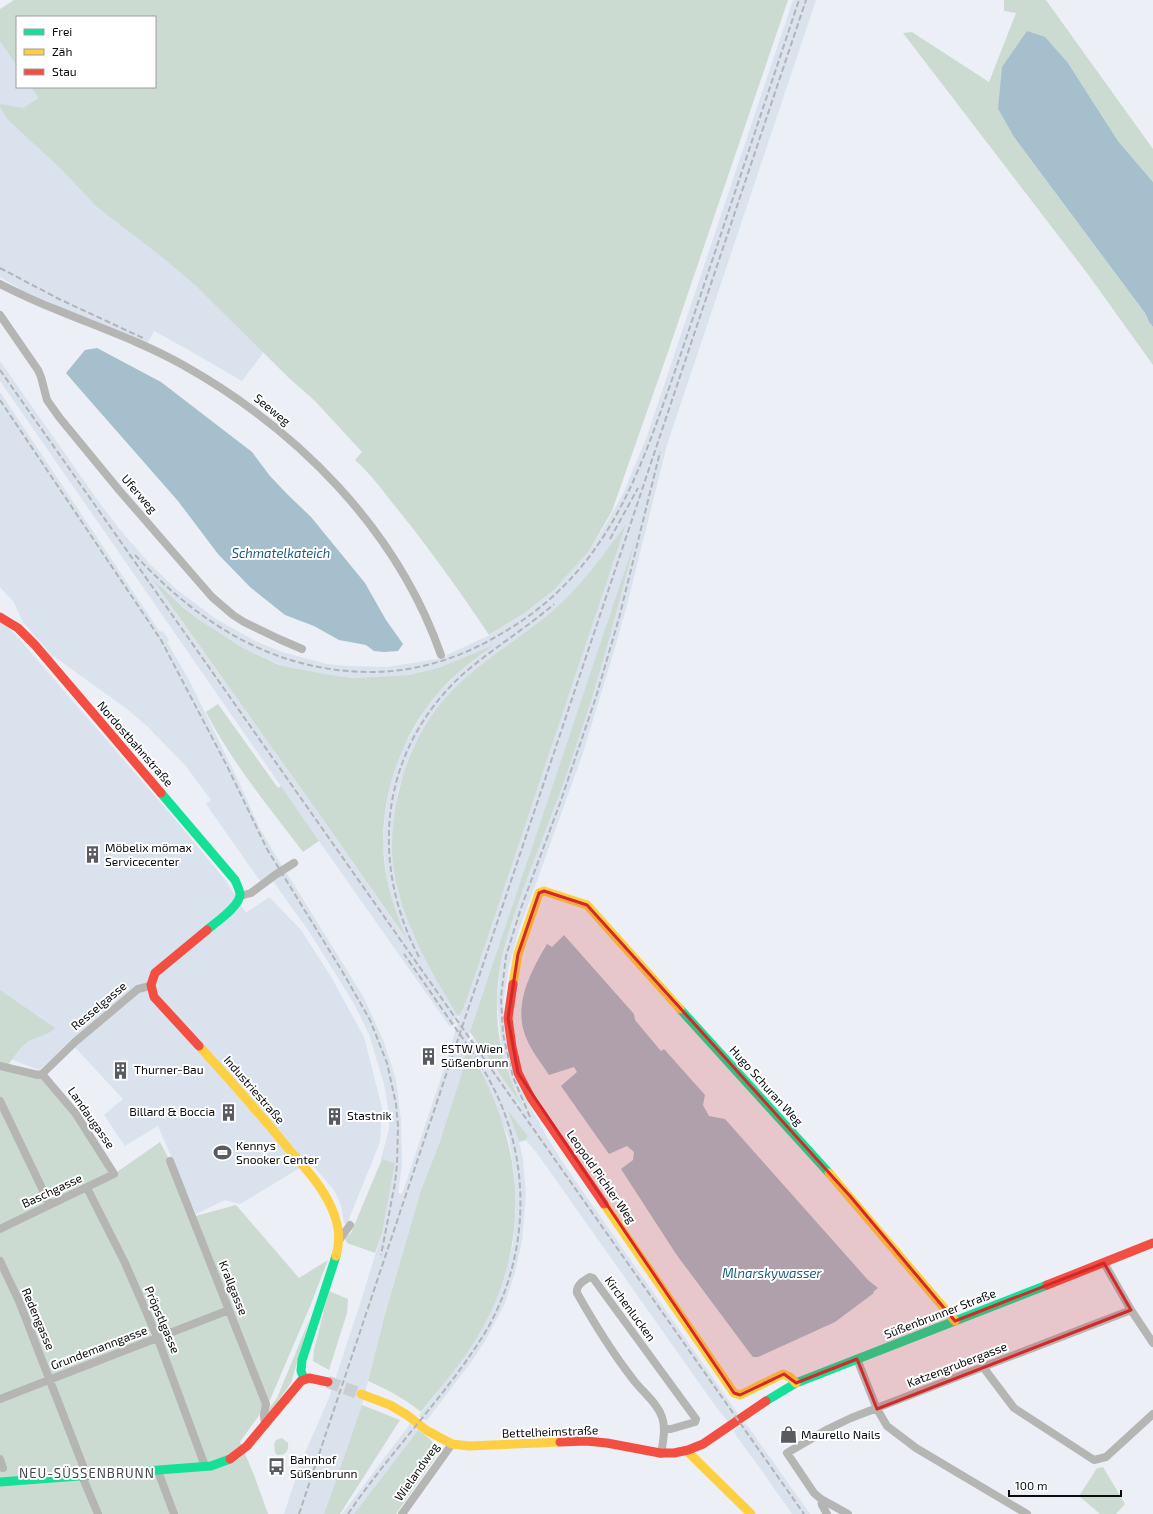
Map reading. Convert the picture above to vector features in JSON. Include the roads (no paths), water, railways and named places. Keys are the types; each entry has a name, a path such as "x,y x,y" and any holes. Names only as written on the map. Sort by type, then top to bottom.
{"street":[{"name":"Seeweg","path":"0,284 56,310 117,334 182,365 232,395 269,422 302,451 340,488 373,528 412,590 441,655"},
{"name":"Uferweg","path":"0,315 38,370 45,397 49,404 119,490 196,580 212,597 233,615 262,631 302,649"},
{"name":"Nordostbahnstraße","path":"0,617 18,628 35,645 235,880 240,896"},
{"path":"150,986 151,979 155,974 232,910 238,904 240,896 251,893 294,863"},
{"name":"Hugo Schuran Weg","path":"544,891 587,904 660,988 850,1196 955,1321"},
{"name":"Leopold Pichler Weg","path":"544,891 540,893 518,954 508,1018 512,1047 518,1073 540,1110 734,1393 740,1395 783,1374 790,1377 796,1383"},
{"name":"Resselgasse","path":"42,1074 75,1042 138,989 150,986"},
{"name":"Industriestraße","path":"150,986 154,997 234,1085 315,1182 326,1198 334,1214 340,1239"},
{"path":"0,1066 38,1075 42,1074"},
{"name":"Landaugasse","path":"42,1074 76,1114 114,1174"},
{"path":"0,1101 50,1205"},
{"name":"Krallgasse","path":"170,1161 266,1404 264,1415 265,1425"},
{"name":"Baschgasse","path":"0,1229 114,1174"},
{"name":"Pröpstlgasse","path":"87,1188 125,1263 158,1339 205,1466"},
{"path":"304,1379 301,1367 303,1354 340,1239 350,1225"},
{"name":"Süßenbrunner Straße","path":"741,1417 774,1395 796,1383 1153,1243"},
{"name":"Redengasse","path":"0,1261 19,1301 50,1380 98,1514"},
{"path":"1104,1263 1153,1343"},
{"name":"Kirchenlucken","path":"661,1454 664,1428 658,1409 633,1380 617,1358 577,1293 579,1285 590,1277 593,1278 696,1419 695,1422 671,1429 664,1428"},
{"name":"Grundemanngasse","path":"0,1399 158,1339 229,1310"},
{"name":"Katzengrubergasse","path":"821,1499 807,1485 787,1453 828,1429 983,1367 1132,1310"},
{"path":"857,1359 877,1409 887,1426 916,1448 1027,1514"},
{"path":"983,1367 1014,1408 1094,1460 1106,1458 1153,1414"},
{"path":"0,1482 158,1471 222,1463 238,1454 253,1440 296,1386 304,1379 311,1378 328,1382"},
{"name":"Bettelheimstraße","path":"362,1394 390,1405 407,1415 426,1430 452,1444 470,1446 592,1441 618,1445 646,1452 661,1454 676,1453 687,1451 703,1444 741,1417"},
{"name":"Wielandweg","path":"402,1514 452,1444"},
{"path":"687,1451 751,1514"},
{"path":"0,1459 3,1468"},
{"path":"158,1471 174,1514"},
{"path":"821,1499 822,1505 827,1514"},
{"path":"821,1499 848,1514"}],"water":[{"path":"1027,31 1045,37 1068,63 1118,141 1153,182 1153,327 1145,313 1014,137 998,109 1002,67"},
{"name":"Schmatelkateich","path":"97,348 161,382 252,452 270,476 311,517 365,583 386,620 403,644 398,651 374,651 366,645 339,640 314,626 285,615 250,587 218,554 178,501 66,373 85,350"},
{"name":"Mlnarskywasser","path":"564,935 634,1014 635,1020 661,1051 664,1049 705,1095 703,1105 709,1116 725,1119 868,1280 878,1288 873,1292 874,1293 835,1322 758,1357 753,1357 676,1254 621,1169 633,1160 634,1152 627,1146 609,1154 561,1086 577,1072 574,1067 549,1075 528,1042 523,1029 521,1016 522,1004 529,979 547,944 552,947"}],"tunnel":[{"path":"328,1382 361,1394"}],"railway":[{"path":"135,555 185,602 212,622 241,639 271,653 303,663 336,670 371,672 388,671 438,662 484,643 532,614 560,590 584,563 604,535 622,505 637,472 675,371 799,0"},
{"path":"299,1514 806,0"},
{"path":"0,268 59,299 143,338"},
{"path":"0,370 804,1514"},
{"path":"0,400 161,640 227,766 267,849 342,971 370,1020 387,1063 396,1104 398,1126 395,1183 381,1255"},
{"path":"530,1117 513,1077 503,1034 501,997 506,956 521,908 560,803 596,697 619,618 660,452"},
{"path":"610,539 638,488"},
{"path":"419,957 403,921 393,884 389,846 391,809 399,773 413,738 434,706 461,676 554,604"},
{"path":"348,1514 381,1469 451,1382 483,1336 498,1308 509,1278 517,1247 520,1215 520,1184 515,1152 507,1121 495,1091 486,1074 404,954"}],"place":[{"name":"Möbelix mömax Servicecenter","path":"92,855"},
{"name":"ESTW Wien Süßenbrunn","path":"428,1056"},
{"name":"Thurner-Bau","path":"121,1070"},
{"name":"Billard & Boccia","path":"228,1112"},
{"name":"Stastnik","path":"334,1116"},
{"name":"Kennys Snooker Center","path":"223,1153"},
{"name":"Maurello Nails","path":"788,1435"},
{"name":"Bahnhof Süßenbrunn","path":"277,1467"}],"district":[{"name":"NEU-SÜSSENBRUNN","path":"87,1473"}]}
